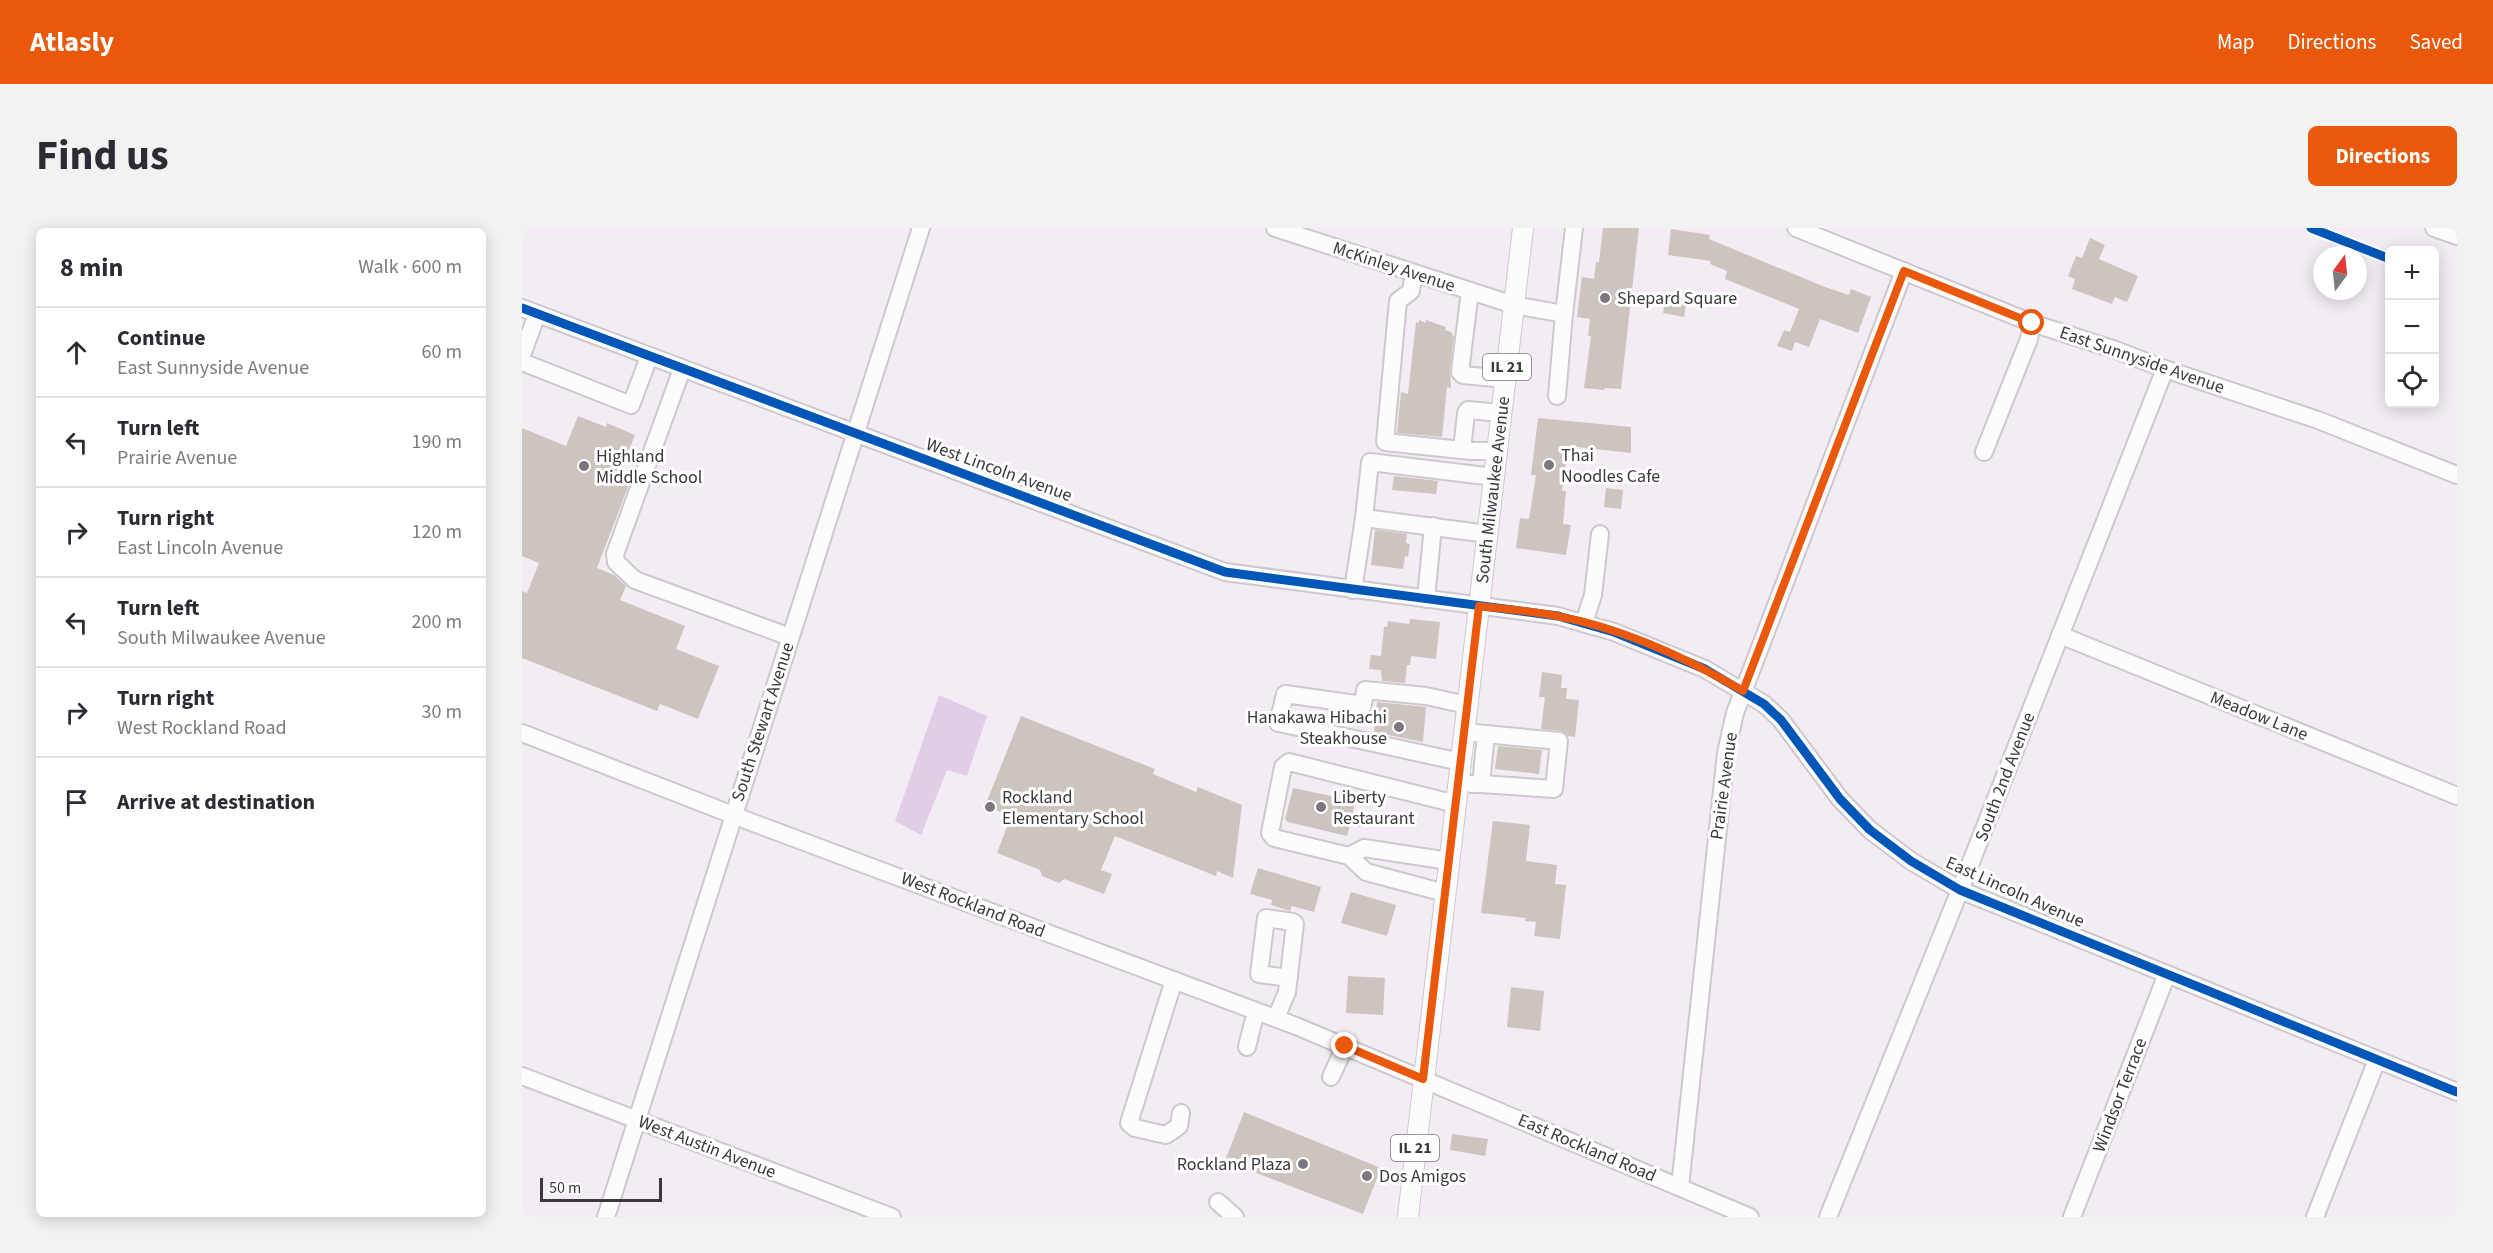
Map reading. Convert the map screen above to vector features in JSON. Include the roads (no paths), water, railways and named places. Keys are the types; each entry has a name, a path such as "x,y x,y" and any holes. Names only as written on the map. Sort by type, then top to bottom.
{"main road":[{"name":"South Milwaukee Avenue","path":"1408,1217 1523,228"}],"street":[{"name":"South Stewart Avenue","path":"606,1217 921,228"},
{"name":"McKinley Avenue","path":"1275,228 1313,234 1414,273 1514,305 1564,314"},
{"path":"1557,396 1574,228"},
{"name":"East Sunnyside Avenue","path":"1796,228 2032,323 2318,420 2457,475"},
{"path":"2434,228 2457,236"},
{"name":"Prairie Avenue","path":"1680,1187 1726,753 1735,713 1904,271"},
{"path":"1414,273 1411,291 1398,301 1384,440 1386,443 1462,450 1497,450"},
{"path":"1470,291 1460,372 1463,375 1505,379"},
{"name":"West Lincoln Avenue","path":"529,311 1208,567 1225,572 1479,606"},
{"path":"522,355 529,311"},
{"path":"1984,452 2029,339 2032,323"},
{"path":"522,362 631,405 649,357"},
{"path":"682,369 615,554 616,562 635,580 790,637"},
{"name":"South 2nd Avenue","path":"1828,1217 1960,890 2165,369"},
{"path":"1462,450 1468,411 1501,413"},
{"path":"1353,590 1370,462 1494,477"},
{"path":"1364,518 1488,534"},
{"path":"1426,599 1433,526"},
{"path":"1584,623 1593,595 1600,534"},
{"name":"East Lincoln Avenue","path":"1479,606 1558,616 1584,623 1614,632 1705,669 1764,704 1781,720 1840,799 1870,830 1911,861 1960,890 2457,1092"},
{"name":"Meadow Lane","path":"2060,635 2457,796"},
{"path":"1461,762 1278,723 1285,694 1362,705 1365,690 1426,696 1467,705"},
{"name":"West Rockland Road","path":"522,732 734,815 1276,1018 1423,1079"},
{"path":"1458,782 1552,790 1555,788 1557,776 1559,741 1464,732"},
{"path":"1481,784 1486,734"},
{"path":"1445,893 1366,872 1349,856 1271,836 1284,764 1289,762 1456,804"},
{"path":"1349,856 1364,848 1449,861"},
{"path":"1276,1018 1287,992 1289,978 1295,924 1266,918 1258,972 1262,975 1289,978"},
{"name":"Windsor Terrace","path":"2072,1217 2167,974"},
{"path":"1174,980 1129,1123 1135,1128 1166,1135 1179,1126 1181,1113"},
{"path":"1247,1047 1256,1011"},
{"path":"1331,1077 1345,1046"},
{"path":"2314,1217 2377,1060"},
{"name":"West Austin Avenue","path":"522,1076 884,1215"},
{"name":"East Rockland Road","path":"1423,1079 1750,1217"},
{"path":"1218,1202 1235,1217"}],"place":[{"name":"Shepard Square","path":"1605,298"},
{"name":"Thai Noodles Cafe","path":"1549,465"},
{"name":"Highland Middle School","path":"584,466"},
{"name":"Hanakawa Hibachi Steakhouse","path":"1399,727"},
{"name":"Rockland Elementary School","path":"990,807"},
{"name":"Liberty Restaurant","path":"1321,807"},
{"name":"Rockland Plaza","path":"1303,1164"},
{"name":"Dos Amigos","path":"1367,1176"}]}
